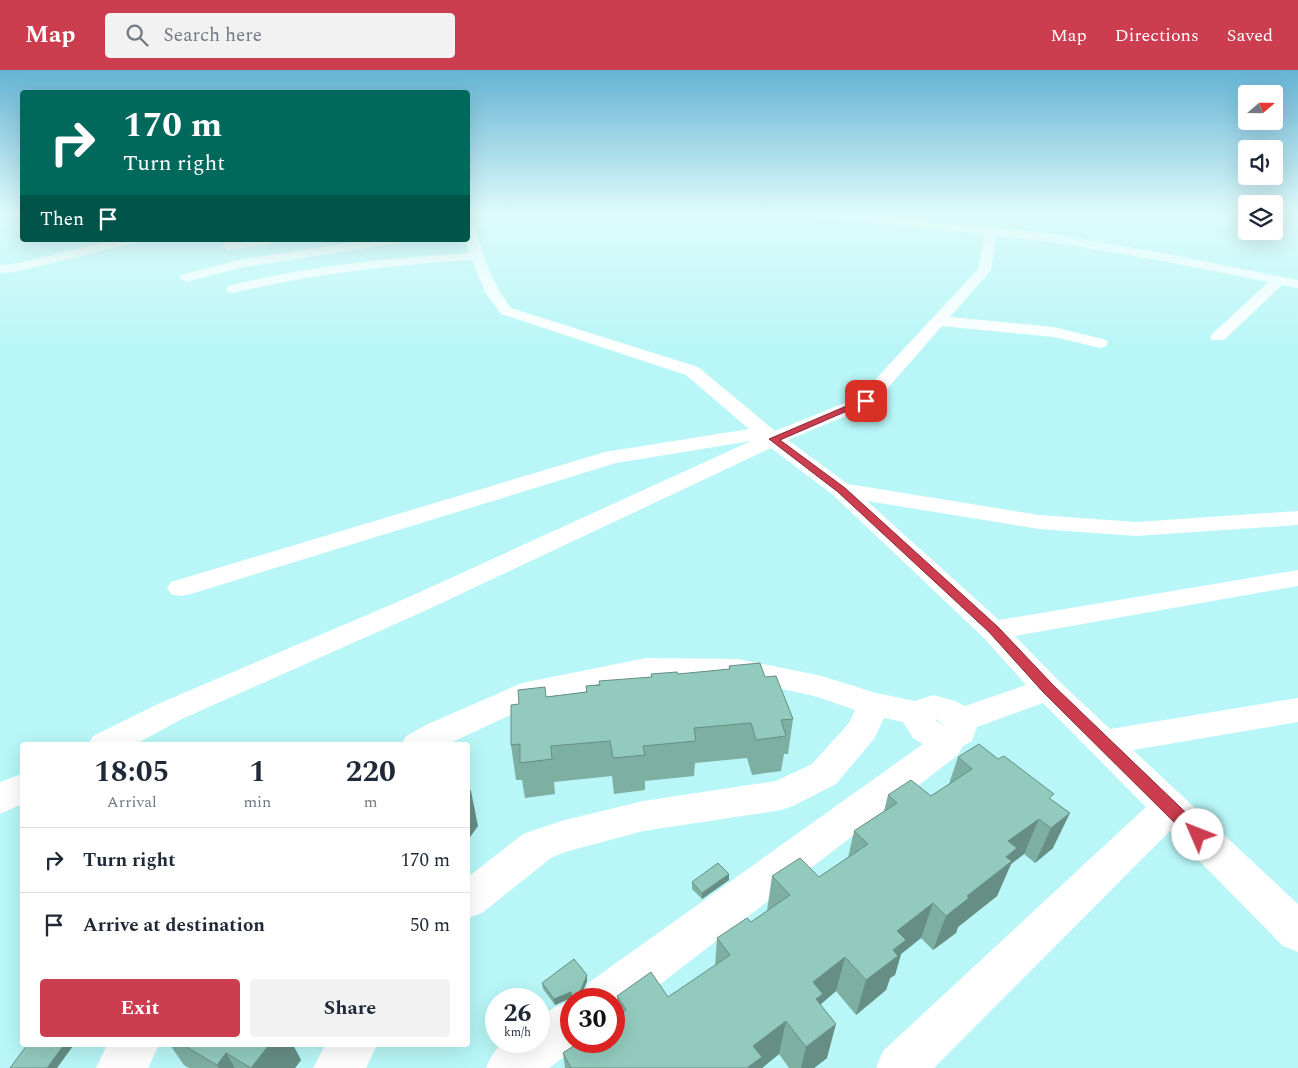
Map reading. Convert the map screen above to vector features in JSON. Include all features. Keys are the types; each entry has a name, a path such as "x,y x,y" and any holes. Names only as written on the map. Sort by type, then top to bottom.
{"main road":[{"path":"1174,260 1298,284"}],"street":[{"path":"0,269 14,268 49,260"},
{"path":"186,278 243,263 265,260"},
{"path":"233,289 262,281 340,268 422,260"},
{"path":"479,260 497,302 506,311 692,371 770,436 841,490 993,630 1048,689 1298,932"},
{"path":"111,742 171,711 419,603 770,436 866,401 984,270 986,260"},
{"path":"1218,337 1279,280"},
{"path":"938,321 1054,332 1100,343"},
{"path":"180,588 612,456 770,436"},
{"path":"841,490 1039,522 1136,529 1298,518"},
{"path":"993,630 1298,578"},
{"path":"424,742 533,691 646,668 738,669 822,688 942,723 981,714 1048,689"},
{"path":"470,898 537,846 561,836 643,816 782,795 824,774 862,730 874,704"},
{"path":"1104,743 1298,710"},
{"path":"619,988 946,746 942,723"},
{"path":"0,799 20,789"},
{"path":"900,1068 1169,808"},
{"path":"510,1068 560,1031"},
{"path":"120,1068 135,1047"},
{"path":"338,1068 353,1047"}],"building":[{"path":"760,663 765,677 776,676 793,719 781,720 786,736 756,740 751,723 694,728 696,741 643,746 645,755 613,758 610,741 551,746 552,759 520,763 520,744 511,745 511,705 519,704 518,690 545,687 546,697 587,692 586,686 600,685 599,681 652,677 651,674 677,672 678,674 730,669 729,666"},
{"path":"979,744 998,759 1004,756 1054,794 1049,798 1070,813 1051,828 1039,819 1008,841 1017,848 1006,857 1012,861 967,896 969,898 946,916 933,903 897,931 906,940 893,950 898,956 866,980 845,957 813,982 823,994 816,999 836,1024 806,1047 786,1021 753,1046 762,1057 749,1068 571,1068 563,1053 625,1053 625,990 651,972 668,997 730,955 717,938 747,918 751,922 790,895 772,876 800,858 819,877 868,844 854,831 897,803 888,795 911,780 931,796 972,769 958,757"},
{"path":"718,863 729,874 702,893 692,882"},
{"path":"574,959 587,975 582,988 560,988 560,997 554,999 550,994 550,988 546,988 542,983"},
{"path":"26,1047 63,1047 47,1068 10,1068"},
{"path":"186,1047 267,1047 251,1068 226,1053 217,1065"}],"route":[{"path":"866,401 773,439 841,490 993,630 1048,689 1198,835"}]}
